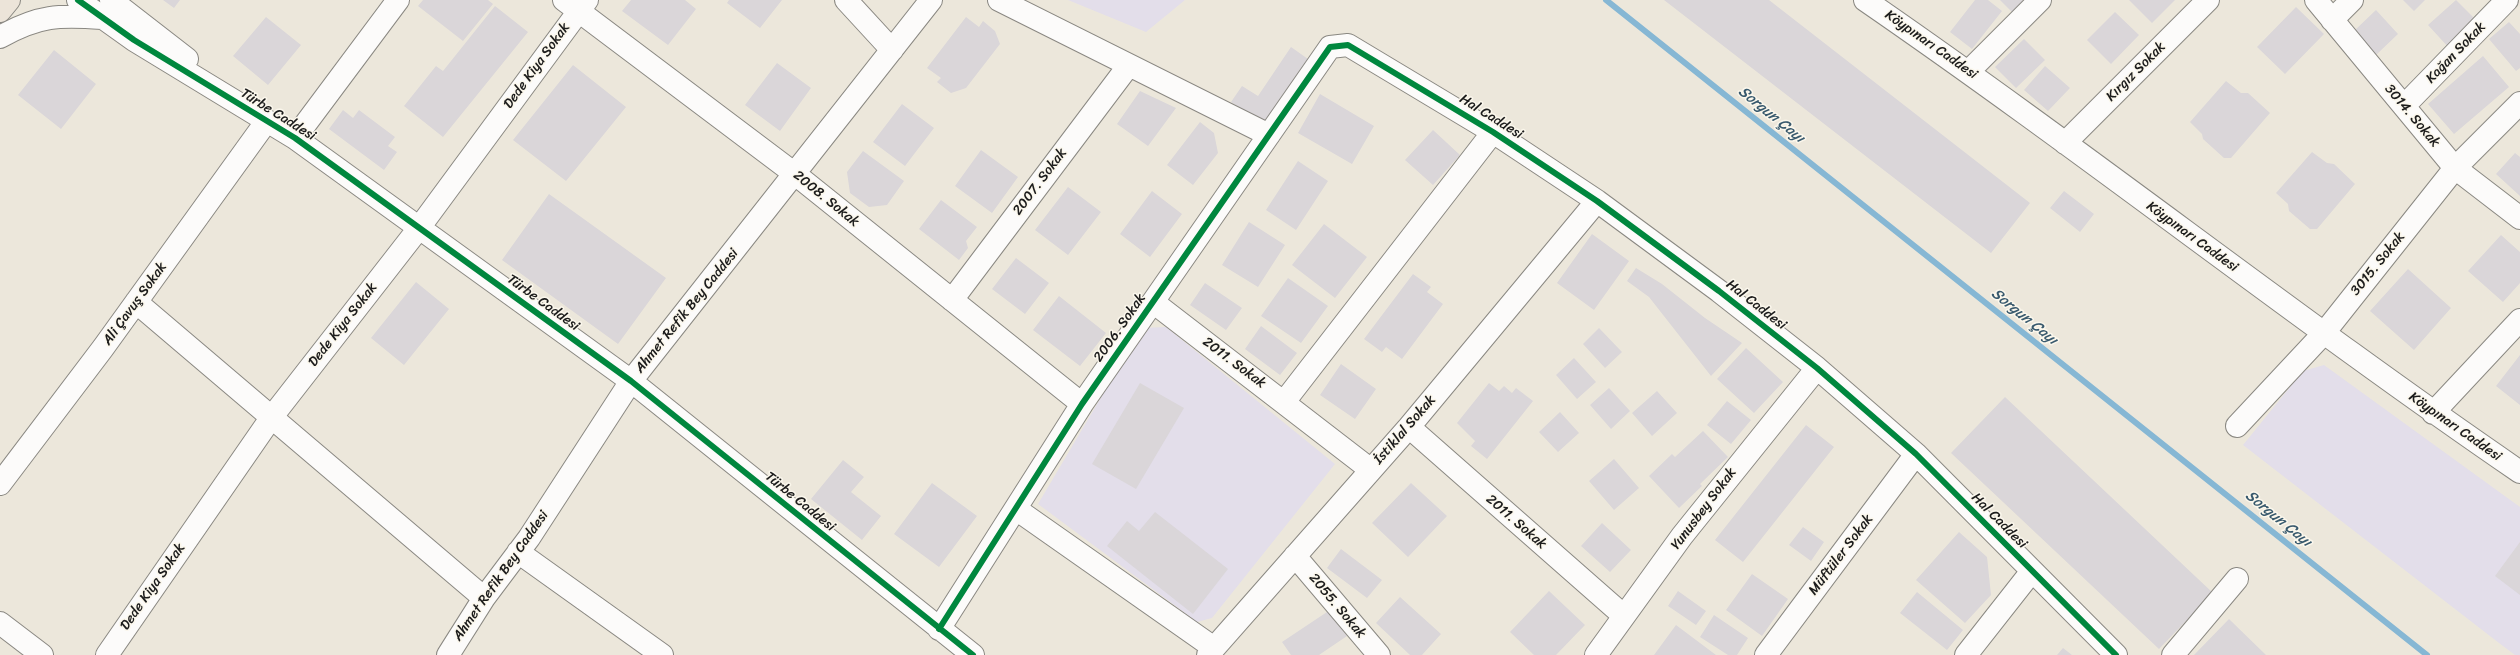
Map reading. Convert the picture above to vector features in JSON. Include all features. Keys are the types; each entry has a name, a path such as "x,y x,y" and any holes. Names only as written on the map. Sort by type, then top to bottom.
{"main road":[{"path":"0,11 9,0"}],"street":[{"name":"Türbe Caddesi","path":"78,0 107,9 124,7 266,122"},
{"path":"296,138 398,0"},
{"path":"846,0 892,50"},
{"name":"Ahmet Refik Bey Caddesi","path":"448,655 484,598 518,552 631,381 931,0"},
{"path":"999,0 1269,135"},
{"name":"Köypınarı Caddesi","path":"1865,0 1969,71 2065,144 2433,413 2520,472"},
{"path":"1969,71 2040,0"},
{"name":"Kırgız Sokak","path":"2065,144 2208,0"},
{"name":"3014. Sokak","path":"2316,0 2455,168 2520,218"},
{"path":"2332,20 2352,0"},
{"name":"Kağan Sokak","path":"2404,106 2507,0"},
{"name":"2008. Sokak","path":"576,4 795,174 1082,404"},
{"name":"Dede Kiya Sokak","path":"107,655 271,418 419,228 576,4"},
{"name":"Türbe Caddesi","path":"107,9 134,40 266,122 296,138 631,381 939,630 973,655"},
{"path":"0,37 43,18 107,9"},
{"name":"Hal Caddesi","path":"1330,47 1348,45 1360,50 1493,132 1596,201 1719,291 1817,368 1916,454 2116,655"},
{"name":"2006. Sokak","path":"939,630 1082,404 1330,47"},
{"name":"2007. Sokak","path":"952,300 1129,65"},
{"name":"3015. Sokak","path":"2236,426 2324,333 2455,168 2520,103"},
{"name":"Ali Çavuş Sokak","path":"0,484 136,302 266,122"},
{"path":"1284,402 1493,132"},
{"name":"İstiklal Sokak","path":"1211,651 1409,427 1596,201"},
{"path":"136,302 484,598"},
{"name":"2011. Sokak","path":"1152,302 1371,470"},
{"path":"2433,413 2520,320"},
{"name":"Yunusbey Sokak","path":"1600,654 1624,616 1733,471 1817,368"},
{"name":"2011. Sokak","path":"1409,427 1624,616"},
{"name":"Müftüler Sokak","path":"1766,655 1916,454"},
{"path":"1016,509 1211,651"},
{"path":"518,552 662,655"},
{"name":"2055. Sokak","path":"1295,556 1379,655"},
{"path":"1966,655 2032,571"},
{"path":"2173,655 2237,579"},
{"path":"0,623 42,655"}],"shaded area":[{"path":"1068,0 1185,0 1146,32"},
{"path":"1166,327 1335,464 1212,618 1197,622 1038,504 1142,328"},
{"path":"2324,365 2520,507 2520,655 2515,655 2499,643 2243,445 2303,371"}],"building":[{"path":"163,0 180,0 174,8"},
{"path":"423,0 488,0 493,4 463,41 418,6"},
{"path":"631,0 685,0 696,9 668,45 622,11"},
{"path":"729,0 782,0 760,28 727,3"},
{"path":"1664,0 1769,0 2030,203 1991,253"},
{"path":"1975,0 1988,0 2002,11 1972,49 1950,32"},
{"path":"2000,0 2030,0 2015,15"},
{"path":"2129,0 2175,0 2152,23"},
{"path":"2403,0 2425,0 2414,11"},
{"path":"2456,0 2478,22 2450,49 2428,25"},
{"path":"495,6 528,32 443,137 404,106 436,66 443,71"},
{"path":"2296,7 2324,34 2285,74 2257,47"},
{"path":"2376,10 2398,34 2376,55 2354,31"},
{"path":"2115,12 2139,35 2111,64 2087,40"},
{"path":"266,17 301,45 268,85 233,56"},
{"path":"966,17 979,27 983,21 995,31 1000,44 966,88 951,93 937,82 941,78 927,68"},
{"path":"2509,22 2520,34 2520,68 2516,71 2489,39"},
{"path":"2024,39 2045,60 2016,88 1995,67"},
{"path":"1291,47 1308,59 1265,125 1231,102 1242,86 1258,96"},
{"path":"54,50 96,84 61,129 18,95"},
{"path":"2483,56 2509,87 2454,134 2428,104"},
{"path":"777,63 811,88 780,131 745,105"},
{"path":"573,65 626,107 566,181 513,140"},
{"path":"2045,66 2070,88 2048,111 2024,90"},
{"path":"2226,81 2241,93 2248,93 2270,113 2231,158 2224,158 2203,139 2202,134 2190,122"},
{"path":"1140,91 1176,108 1148,146 1117,124"},
{"path":"1320,94 1374,126 1352,164 1298,133"},
{"path":"902,104 934,128 905,166 873,142"},
{"path":"343,110 353,118 359,110 395,137 388,146 397,152 384,170 329,129"},
{"path":"1200,122 1214,133 1218,153 1193,185 1167,165"},
{"path":"1433,130 1460,155 1433,185 1405,160"},
{"path":"981,150 1018,177 992,213 955,186"},
{"path":"863,151 904,181 887,205 869,207 850,193 847,172"},
{"path":"2312,152 2327,163 2334,164 2355,184 2317,229 2310,229 2289,211 2288,204 2276,193"},
{"path":"2515,153 2520,157 2520,196 2496,174"},
{"path":"1298,161 1328,181 1296,230 1266,210"},
{"path":"1068,187 1101,212 1068,255 1035,230"},
{"path":"1152,191 1182,214 1150,257 1120,234"},
{"path":"2064,191 2094,214 2080,232 2050,208"},
{"path":"549,194 666,278 618,344 502,260"},
{"path":"941,200 977,227 966,241 968,248 959,260 919,229"},
{"path":"1249,222 1285,245 1258,287 1222,265"},
{"path":"1324,224 1367,257 1335,298 1292,265"},
{"path":"1592,234 1629,261 1594,310 1557,283"},
{"path":"2501,235 2520,252 2520,283 2503,302 2468,271"},
{"path":"1016,258 1049,283 1025,314 992,289"},
{"path":"1636,268 1662,284 1705,318 1742,343 1711,376 1649,297 1627,281"},
{"path":"2408,269 2451,308 2414,350 2370,311"},
{"path":"1413,274 1431,287 1427,292 1443,304 1402,359 1386,347 1382,352 1364,339"},
{"path":"1288,278 1328,306 1301,343 1261,316"},
{"path":"416,282 449,309 404,365 371,338"},
{"path":"1205,283 1242,308 1226,330 1190,305"},
{"path":"1059,296 1106,333 1080,366 1033,330"},
{"path":"1261,326 1297,353 1280,375 1245,349"},
{"path":"1599,328 1622,352 1605,368 1583,344"},
{"path":"1746,348 1783,382 1754,413 1717,379"},
{"path":"2520,355 2520,405 2496,386"},
{"path":"1574,358 1596,382 1577,399 1556,375"},
{"path":"1341,364 1376,389 1355,419 1320,395"},
{"path":"1140,383 1184,408 1136,489 1092,464"},
{"path":"1489,383 1499,391 1504,386 1512,393 1516,388 1533,401 1487,459 1471,446 1475,441 1457,423"},
{"path":"1609,388 1630,411 1611,429 1590,405"},
{"path":"1657,391 1677,413 1652,436 1632,413"},
{"path":"2005,397 2213,593 2159,649 1951,453"},
{"path":"1727,401 1751,420 1731,444 1707,425"},
{"path":"1560,412 1579,433 1558,452 1539,432"},
{"path":"1806,425 1834,447 1743,562 1715,540"},
{"path":"1703,431 1728,457 1700,484 1702,486 1679,508 1649,476 1672,454 1675,457"},
{"path":"1614,459 1639,488 1614,510 1589,481"},
{"path":"843,460 864,477 851,492 881,516 862,540 811,499"},
{"path":"932,483 977,516 939,567 894,534"},
{"path":"1411,483 1447,516 1408,557 1372,523"},
{"path":"1155,512 1228,569 1193,614 1107,546 1127,521 1139,531"},
{"path":"1602,523 1631,550 1610,572 1581,546"},
{"path":"1803,527 1824,542 1811,561 1789,545"},
{"path":"1959,532 1987,557 1991,595 1965,623 1916,580"},
{"path":"2520,542 2520,595 2495,576"},
{"path":"1341,549 1382,580 1367,598 1327,568"},
{"path":"1752,574 1788,599 1762,636 1726,610"},
{"path":"1549,591 1585,625 1556,655 1534,655 1510,632"},
{"path":"1678,591 1706,611 1696,625 1668,606"},
{"path":"1917,592 1963,630 1947,650 1900,613"},
{"path":"1400,597 1441,634 1422,655 1410,655 1376,623"},
{"path":"1330,610 1347,636 1319,655 1291,655 1282,642"},
{"path":"1714,615 1748,638 1737,655 1728,655 1700,637"},
{"path":"2229,619 2266,655 2194,655"},
{"path":"1676,625 1716,655 1654,655"},
{"path":"2063,648 2072,655 2057,655"}],"waterway":[{"name":"Sorgun Çayı","path":"1606,0 2427,655"}],"cycle path":[{"path":"78,0 134,40 295,138 631,381 973,655"},
{"path":"939,629 1082,404 1330,47 1348,45 1493,132 1597,201 1719,291 1817,368 1916,454 2116,655"}]}
